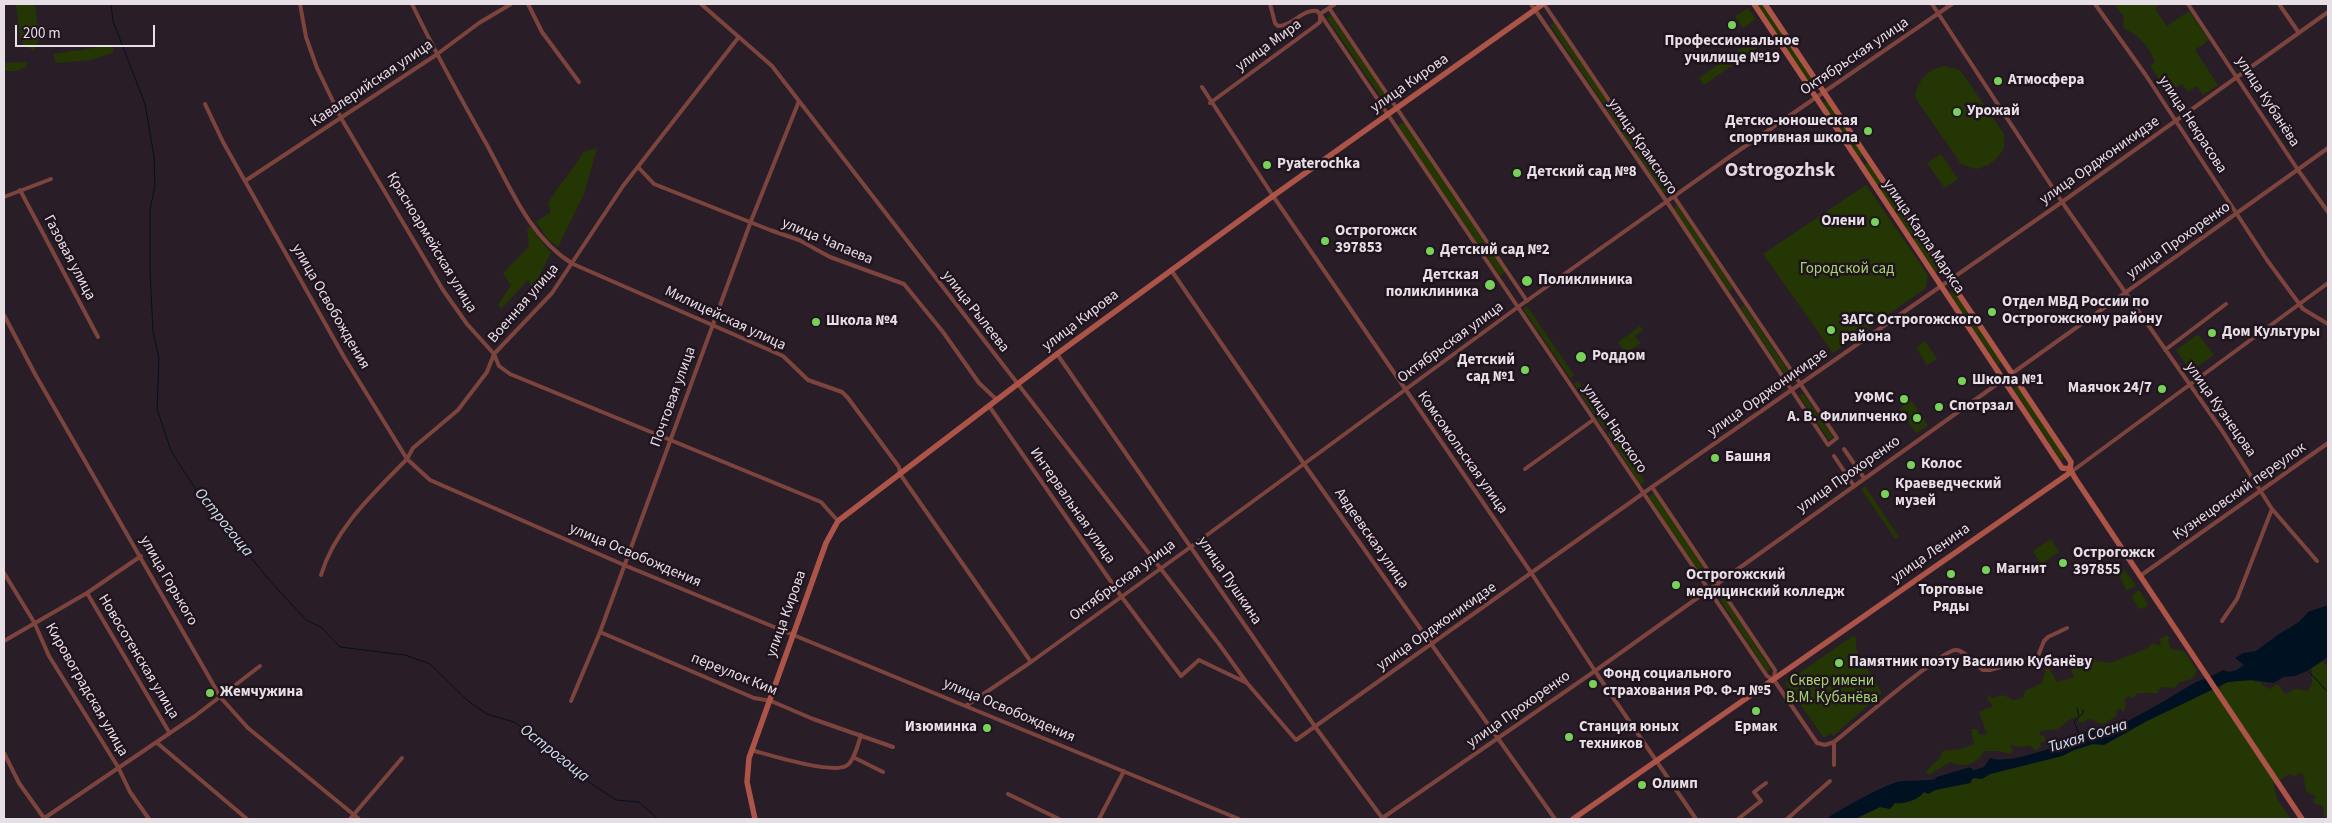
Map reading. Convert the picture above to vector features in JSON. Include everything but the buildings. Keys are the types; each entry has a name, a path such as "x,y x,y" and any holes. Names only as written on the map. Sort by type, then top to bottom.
{"main road":[{"name":"улица Кирова","path":"756,819 747,782 747,766 751,750 771,701 826,543 838,521 1057,354 1171,270 1543,4"},
{"name":"улица Карла Маркса","path":"1754,4 2062,468 2070,471 2302,819"},
{"name":"улица Карла Маркса","path":"1765,4 2013,372 2071,462 2070,471"},
{"path":"1859,163 1868,156"},
{"name":"улица Ленина","path":"1573,819 2070,471"}],"street":[{"name":"Красноармейская улица","path":"300,4 306,37 317,68 341,118 443,290 467,324 494,354 499,366 510,374 821,502 838,521"},
{"name":"Милицейская улица","path":"412,4 436,55 529,220 548,246 573,264 783,356 808,380 842,392 899,467 901,470 900,474 1031,662"},
{"name":"Кавалерийская улица","path":"245,181 436,55 479,23 511,4"},
{"path":"528,4 542,32 579,82"},
{"name":"улица Рылеева","path":"701,4 772,66 1219,644"},
{"path":"1270,4 1275,23 1278,26 1285,26 1308,12 1320,14"},
{"name":"улица Мира","path":"1210,103 1320,22 1320,14 1335,4"},
{"name":"улица Крамского","path":"1531,4 1828,445 1838,438 1543,4"},
{"name":"улица Кузнецова","path":"1932,4 2062,202 2190,385 2272,508 2318,561"},
{"name":"Октябрьская улица","path":"966,706 1031,662 1192,546 1518,307 1824,91 1952,4"},
{"name":"улица Некрасова","path":"2095,4 2176,122 2266,260 2303,309 2328,324"},
{"name":"улица Кубанёва","path":"2188,4 2328,212"},
{"path":"2279,4 2299,33"},
{"path":"1329,8 1398,107 1527,301"},
{"name":"улица Орджоникидзе","path":"1294,740 1299,740 1652,487 2176,122 2237,76 2328,12"},
{"name":"улица Нарского","path":"1320,14 1767,676 1774,680 1812,738 1822,745 1834,742"},
{"name":"Военная улица","path":"321,575 325,559 357,510 408,459 413,448 458,410 487,372 494,354 552,293 623,186 738,38"},
{"name":"Комсомольская улица","path":"1202,87 1210,103 1272,196 1532,574 1595,671 1696,819"},
{"name":"Почтовая улица","path":"571,701 600,632 712,324 799,101"},
{"name":"улица Освобождения","path":"205,104 245,181 344,356 408,459 430,480 624,565 1238,819"},
{"name":"улица Прохоренко","path":"1382,819 1595,671 2328,148"},
{"name":"улица Чапаева","path":"638,167 654,184 799,240 830,257 904,284 943,332 979,383 997,400"},
{"path":"4,197 51,179"},
{"name":"Газовая улица","path":"20,190 98,337"},
{"name":"Авдеевская улица","path":"1171,270 1304,464 1499,738 1554,819"},
{"name":"улица Ленина","path":"2070,471 2328,283"},
{"path":"1734,303 1742,298"},
{"path":"2165,350 2226,304"},
{"name":"улица Горького","path":"4,315 35,374 221,698 248,728 359,819"},
{"name":"улица Пушкина","path":"1057,354 1192,546 1316,728 1382,819"},
{"name":"Интервальная улица","path":"989,406 1121,596 1181,676 1199,660 1247,683"},
{"path":"1525,469 1593,420"},
{"name":"Кузнецовский переулок","path":"2140,576 2328,443"},
{"path":"1844,449 1864,478"},
{"path":"1834,456 1854,486"},
{"name":"улица Нарского","path":"1652,487 1776,670 1774,680"},
{"path":"2222,622 2237,599 2272,508"},
{"path":"4,641 87,593 141,556"},
{"name":"Кировоградская улица","path":"4,573 34,622 50,656 118,767 130,792 149,819"},
{"name":"Новосотенская улица","path":"87,593 169,732"},
{"path":"1834,765 1834,742 1933,663 1953,650 1960,651 1982,670 1990,670 2038,656 2044,641 2048,637 2067,628"},
{"name":"переулок Ким","path":"600,632 740,692 771,701 813,719 893,747"},
{"name":"Интервальная улица","path":"1219,644 1247,683 1294,740"},
{"path":"4,753 19,782 44,819 221,698 260,666"},
{"path":"751,750 827,768 844,767 853,757 861,735"},
{"path":"156,742 246,819"},
{"path":"853,757 883,772"},
{"path":"350,819 402,758"},
{"path":"1099,819 1124,771"},
{"path":"1787,819 1830,781"},
{"path":"1738,819 1762,801 1754,792 1766,783"},
{"path":"1008,794 1059,819"}],"green space":[{"path":"16,4 35,4 39,39 34,51 23,44 20,36"},
{"path":"1756,4 1762,4 1814,81 1810,84"},
{"path":"2098,4 2114,4 2106,6"},
{"path":"2114,4 2159,4 2155,9 2167,26 2189,11 2209,40 2195,50 2218,85 2203,95 2197,86 2188,92 2182,84 2172,90 2168,89 2170,83 2168,79 2159,79 2150,66 2155,62 2150,51 2139,38 2123,28 2124,17"},
{"path":"1748,8 1756,19 1743,28 1735,16"},
{"path":"1331,15 1389,100 1385,103 1327,18"},
{"path":"1554,22 1668,191 1664,194 1550,25"},
{"path":"1755,38 1760,46 1704,85 1699,78"},
{"path":"113,45 113,53 91,60 56,63 53,54"},
{"path":"27,62 26,67 16,71 4,71 4,63"},
{"name":"Урожай","path":"1944,66 1960,70 2004,134 2004,149 1988,165 1977,169 1961,164 1918,102 1915,95 1922,79 1929,72"},
{"path":"1827,100 1863,155 1859,159 1822,103"},
{"path":"1404,122 1505,272 1500,276 1397,126"},
{"path":"597,148 584,194 558,247 548,239 536,222 551,212 548,204 583,152"},
{"path":"1941,154 1958,179 1945,188 1927,163"},
{"path":"1868,162 1941,271 1937,274 1863,165"},
{"name":"Городской сад","path":"1866,185 1928,275 1926,288 1833,353 1763,254"},
{"path":"1677,205 1733,288 1729,291 1673,208"},
{"path":"530,227 551,253 538,278 541,290 537,298 528,280 501,309 498,305 511,285 503,273 529,246 527,228"},
{"path":"1953,290 2002,362 1998,365 1949,293"},
{"path":"1744,305 1793,378 1789,381 1740,308"},
{"path":"1527,306 1574,375 1570,378 1523,309"},
{"path":"1640,326 1643,330 1635,336 1641,343 1626,353 1618,342"},
{"path":"2198,334 2214,355 2191,371 2176,350"},
{"path":"1925,341 1937,359 1927,365 1916,348"},
{"path":"1578,381 1608,426 1604,429 1574,384"},
{"path":"2018,385 2065,457 2061,460 2013,388"},
{"path":"1803,393 1833,437 1829,440 1799,396"},
{"path":"1911,400 1928,425 1916,433 1899,409"},
{"path":"1611,430 1645,482 1640,484 1607,433"},
{"path":"1865,486 1899,537 1895,539 1861,489"},
{"path":"1654,493 1712,578 1706,582 1648,497"},
{"path":"2051,539 2059,552 2041,564 2033,551"},
{"path":"2124,569 2136,586 2126,591 2120,576"},
{"path":"1719,590 1771,669 1767,672 1715,592"},
{"path":"2139,590 2148,604 2147,607 2139,609 2132,598 2133,594"},
{"name":"Сквер имени В.М. Кубанёва","path":"1854,635 1856,649 1882,693 1833,736 1830,733 1824,738 1785,683"},
{"path":"2167,635 2170,638 2168,640 2171,649 2184,651 2197,670 2192,679 2180,682 2175,688 2161,687 2157,693 2138,693 2133,698 2128,696 2124,700 2126,704 2124,712 2119,708 2116,711 2117,715 2106,723 2100,724 2089,718 2085,722 2079,723 2077,717 2072,718 2058,729 2041,731 2039,735 2044,736 2046,741 2040,743 2041,747 2035,751 2030,745 2024,747 2010,745 2013,751 2010,754 1998,751 1984,751 1978,759 1970,764 1960,765 1950,762 1929,775 1926,771 1938,760 1943,751 1960,749 1974,744 1971,729 1977,729 1980,735 1987,734 1979,712 1993,706 1987,698 1989,695 1992,698 2004,695 2013,700 2023,698 2025,691 2042,683 2046,668 2049,668 2057,682 2074,677 2071,670 2083,658 2092,655 2096,661 2110,663 2148,648 2152,643 2161,646 2159,639"},
{"path":"2323,661 2328,667 2328,819 2324,816 2323,806 2314,803 2313,799 2317,797 2306,791 2303,774 2298,773 2296,777 2289,774 2273,784 2278,801 2291,819 1855,819 1880,807 1889,809 1894,803 1911,801 1924,792 1928,794 1935,790 1970,783 1973,778 1982,779 1990,774 2062,756 2093,744 2104,745 2147,721 2209,691 2221,689 2221,685 2226,683 2242,680 2252,681 2263,683 2262,685 2270,689 2275,685 2279,685 2285,694 2296,689 2308,691 2312,683 2312,668"}],"water":[{"path":"2328,605 2328,657 2307,671 2295,676 2283,677 2274,683 2252,680 2228,682 2147,721 2104,745 2093,744 2062,756 1990,774 1982,779 1973,778 1970,783 1935,790 1928,794 1924,792 1911,801 1895,803 1890,809 1880,807 1855,819 1826,819 1864,797 1896,782 1939,779 1953,776 1960,774 1963,769 1971,771 1984,767 1990,758 2009,759 2033,754 2077,739 2083,732 2095,732 2125,722 2198,681 2223,670 2234,671 2244,665 2235,658 2243,653 2256,651 2299,622 2308,612"}],"waterway":[{"name":"Острогоща","path":"111,4 113,21 145,104 154,156 155,185 150,210 150,271 153,332 159,358 157,409 171,451 200,496 272,583 306,620 321,627 340,647 405,655 430,664 468,701 487,714 514,722 542,741 565,766 616,800 639,802 658,819"},
{"path":"2308,671 2328,692"},
{"path":"2077,708 2079,717 2074,722 2080,736"},
{"path":"2079,717 2083,710"},
{"name":"Тихая Сосна","path":"1939,781 1969,772"}],"place":[{"name":"Профессиональное училище №19","path":"1732,25"},
{"name":"Атмосфера","path":"1998,81"},
{"name":"Урожай","path":"1957,112"},
{"name":"Детско-юношеская спортивная школа","path":"1868,131"},
{"name":"Pyaterochka","path":"1267,165"},
{"name":"Детский сад №8","path":"1517,173"},
{"name":"Олени","path":"1875,222"},
{"name":"Острогожск 397853","path":"1325,241"},
{"name":"Детский сад №2","path":"1430,251"},
{"name":"Поликлиника","path":"1527,281"},
{"name":"Детская поликлиника","path":"1490,285"},
{"name":"Отдел МВД России по Острогожскому району","path":"1992,312"},
{"name":"Школа №4","path":"816,322"},
{"name":"ЗАГС Острогожского района","path":"1831,330"},
{"name":"Дом Культуры","path":"2212,333"},
{"name":"Роддом","path":"1581,357"},
{"name":"Детский сад №1","path":"1525,370"},
{"name":"Школа №1","path":"1962,381"},
{"name":"Маячок 24/7","path":"2162,389"},
{"name":"УФМС","path":"1904,399"},
{"name":"Спотрзал","path":"1939,407"},
{"name":"А. В. Филипченко","path":"1917,418"},
{"name":"Башня","path":"1715,458"},
{"name":"Колос","path":"1911,465"},
{"name":"Краеведческий музей","path":"1885,494"},
{"name":"Острогожск 397855","path":"2063,563"},
{"name":"Магнит","path":"1986,570"},
{"name":"Торговые Ряды","path":"1951,574"},
{"name":"Острогожский медицинский колледж","path":"1676,585"},
{"name":"Памятник поэту Василию Кубанёву","path":"1839,663"},
{"name":"Фонд социального страхования РФ. Ф-л №5","path":"1593,684"},
{"name":"Жемчужина","path":"210,693"},
{"name":"Ермак","path":"1756,711"},
{"name":"Изюминка","path":"987,728"},
{"name":"Станция юных техников","path":"1569,737"},
{"name":"Олимп","path":"1642,785"}],"district":[{"name":"Ostrogozhsk","path":"1780,172"}]}
